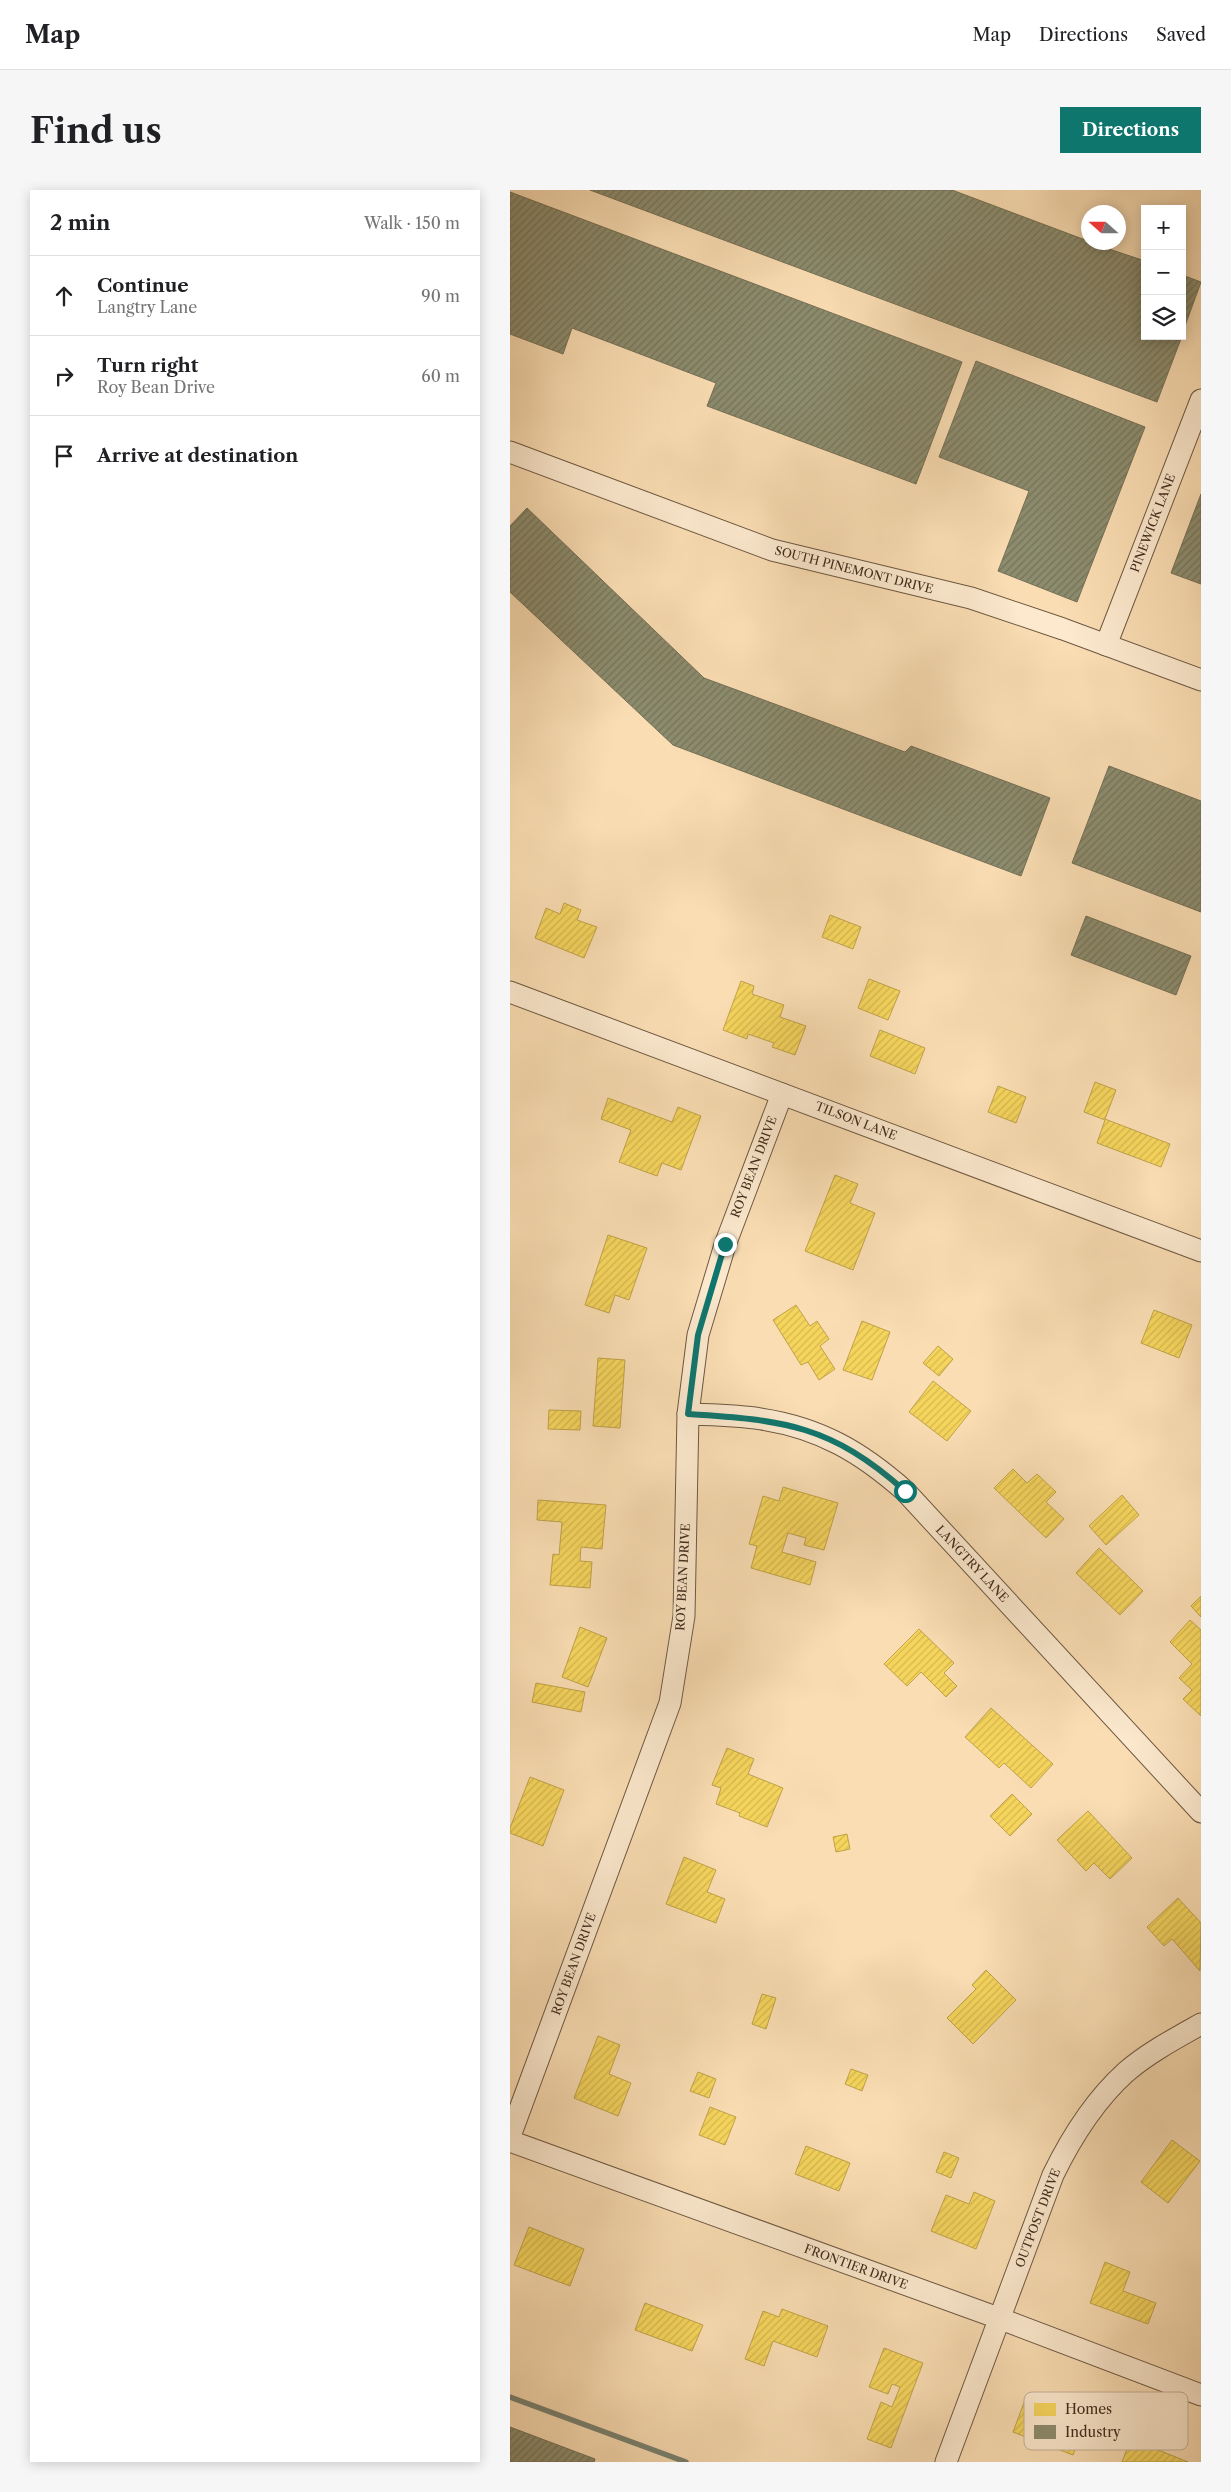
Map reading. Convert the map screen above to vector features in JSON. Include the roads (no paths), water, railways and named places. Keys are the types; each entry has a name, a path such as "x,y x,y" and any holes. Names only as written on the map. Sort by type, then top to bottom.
{"street":[{"name":"PINEWICK LANE","path":"1106,645 1201,400"},
{"name":"SOUTH PINEMONT DRIVE","path":"510,452 772,550 971,598 1201,680"},
{"name":"TILSON LANE","path":"510,992 1201,1251"},
{"name":"ROY BEAN DRIVE","path":"510,2136 670,1703 684,1616 688,1414 698,1335 725,1244 782,1094"},
{"name":"LANGTRY LANE","path":"688,1414 760,1419 790,1426 822,1435 849,1448 875,1465 905,1491 1201,1812"},
{"name":"OUTPOST DRIVE","path":"946,2462 1001,2319 1053,2175 1070,2141 1094,2108 1126,2072 1201,2024"},
{"name":"FRONTIER DRIVE","path":"510,2141 1001,2319 1201,2395"}],"waterway":[{"path":"510,2397 686,2462"}]}
